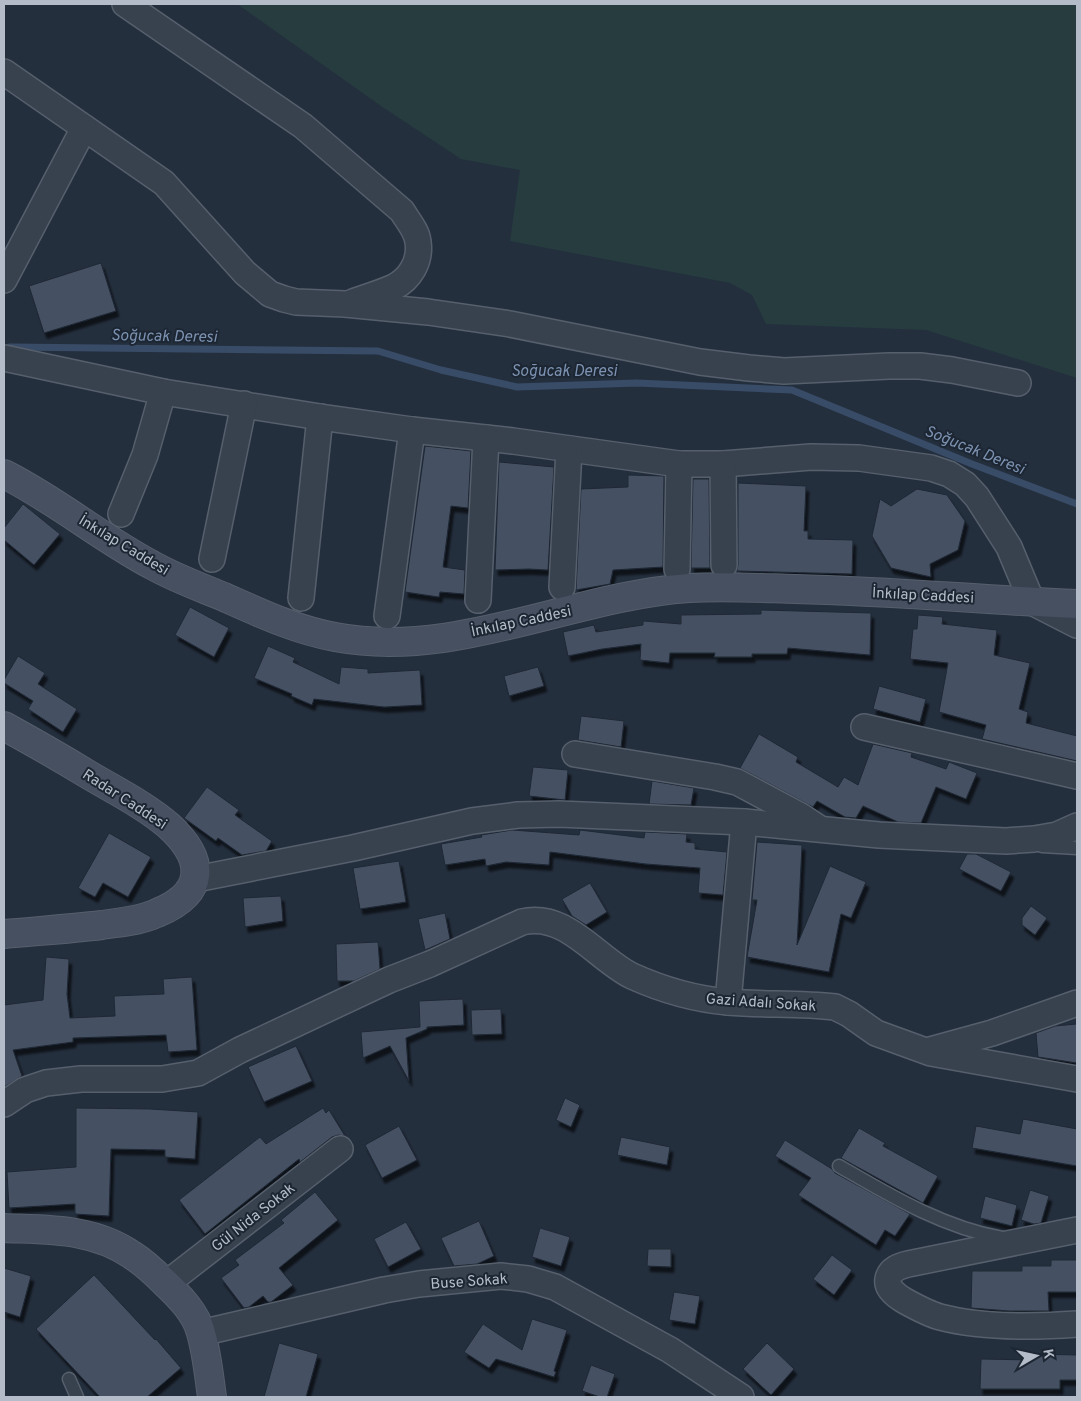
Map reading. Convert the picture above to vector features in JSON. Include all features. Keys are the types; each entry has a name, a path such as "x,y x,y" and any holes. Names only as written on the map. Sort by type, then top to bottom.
{"street":[{"path":"125,4 303,126 402,211 413,227 418,242 418,258 412,271 406,280 393,287 345,304"},
{"path":"4,72 164,183 245,273 270,294 296,302 345,304 428,312 510,324 700,362 749,368 784,371 920,366 952,370 1018,384"},
{"path":"4,280 84,128"},
{"path":"4,358 163,392 320,417 679,464 723,464 810,457 859,458 931,468 949,474 965,484 977,497 1009,547 1032,602 1077,625"},
{"path":"121,514 144,455 163,392"},
{"path":"212,559 244,404"},
{"path":"301,598 320,417"},
{"path":"387,616 412,430"},
{"path":"478,600 486,438"},
{"path":"562,587 569,449"},
{"path":"677,569 679,464"},
{"path":"723,464 724,565"},
{"name":"İnkılap Caddesi","path":"4,474 153,566 272,618 315,633 359,641 408,642 439,638 506,626 653,592 691,588 932,594 1077,604"},
{"name":"Radar Caddesi","path":"4,726 134,801 170,827 187,848 195,867 196,879"},
{"path":"864,727 1077,776"},
{"path":"575,754 737,782 821,829"},
{"path":"8,932 72,928 144,918 174,905 185,896 196,879 353,848 472,821 518,815 559,814 744,822 944,839 1006,841 1056,834 1077,826"},
{"path":"728,1002 744,822"},
{"name":"Gazi Adalı Sokak","path":"4,1104 25,1090 54,1081 162,1079 198,1073 240,1050 389,980 430,964 522,922 531,920 550,922 570,932 628,974 657,987 685,995 728,1002 835,1008 848,1014 876,1033 926,1051 1077,1079"},
{"path":"926,1051 992,1033 1077,1003"},
{"name":"Gül Nida Sokak","path":"166,1284 340,1149"},
{"path":"4,1228 66,1230 94,1236 132,1255 166,1284 181,1299 194,1317 201,1332 212,1397"},
{"path":"1077,1230 900,1266 892,1271 888,1278 888,1284 897,1297 940,1317 972,1322 1025,1326 1077,1324"},
{"name":"Buse Sokak","path":"201,1332 384,1290 419,1284 501,1276 528,1279 555,1287 670,1350 741,1397"}],"lane":[{"path":"1023,840 1044,846 1077,848"},
{"path":"838,1166 910,1206 948,1224 983,1235 1020,1241"},
{"path":"69,1379 77,1397"}],"green space":[{"path":"237,4 1077,4 1077,378 926,330 766,324 752,295 730,283 510,241 520,170 461,159 381,106"}],"building":[{"path":"101,263 116,311 44,333 29,286"},
{"path":"425,446 471,451 468,508 451,506 443,567 465,570 464,594 440,592 439,597 405,592"},
{"path":"499,462 554,467 548,570 495,570"},
{"path":"628,475 664,476 663,567 613,570 610,584 576,590 581,489 628,487"},
{"path":"693,479 709,479 710,568 691,568"},
{"path":"738,483 806,486 804,531 808,531 808,539 853,540 852,574 737,571"},
{"path":"917,489 947,495 965,521 958,550 930,564 931,577 891,568 872,536 880,499 891,506"},
{"path":"23,504 60,534 34,565 4,540 4,528"},
{"path":"190,607 229,628 214,657 175,635"},
{"path":"761,610 871,613 870,655 788,648 787,654 752,654 752,657 714,657 715,653 670,653 669,663 640,660 641,644 568,656 563,632 594,625 596,632 643,625 643,621 681,624 681,615 761,614"},
{"path":"918,615 943,617 942,624 997,630 994,655 1030,663 1019,709 1028,712 1026,723 1077,736 1077,761 982,739 986,725 939,712 948,663 910,659 913,629 917,629"},
{"path":"268,646 295,658 293,662 339,684 341,667 368,669 368,673 420,670 422,705 384,707 314,699 312,705 291,696 292,694 254,678"},
{"path":"18,656 45,673 38,684 77,709 63,732 28,709 33,701 4,683"},
{"path":"538,667 544,686 509,696 504,676"},
{"path":"879,686 926,699 920,722 873,709"},
{"path":"581,716 624,721 621,747 578,740"},
{"path":"759,734 798,757 796,762 838,787 844,777 858,785 873,744 912,753 911,757 946,769 949,762 977,773 966,799 936,787 921,823 898,822 863,806 856,818 845,817 817,801 813,807 740,768"},
{"path":"533,767 568,770 565,800 529,796"},
{"path":"652,781 694,788 691,805 649,804"},
{"path":"207,787 239,810 235,815 272,841 266,851 242,855 218,838 216,841 184,818"},
{"path":"512,830 579,835 580,830 644,838 645,832 687,834 686,842 695,843 695,849 727,852 723,895 698,893 700,868 646,864 550,852 549,865 506,862 486,866 485,859 445,865 441,844"},
{"path":"109,833 151,857 128,897 103,883 95,897 78,888"},
{"path":"757,842 802,845 797,945 830,866 866,882 851,918 841,914 829,972 747,957 757,900 752,900"},
{"path":"967,854 976,854 1011,872 1001,891 959,869"},
{"path":"399,861 406,902 360,909 353,868"},
{"path":"590,883 607,912 586,925 572,916 562,899"},
{"path":"281,896 283,921 245,927 243,898"},
{"path":"1031,906 1047,918 1035,935 1022,925 1022,918"},
{"path":"445,913 450,939 425,950 418,919"},
{"path":"378,942 380,969 354,981 337,981 336,944"},
{"path":"46,957 69,959 67,994 70,1018 115,1016 114,996 164,994 163,979 192,977 197,1050 168,1052 166,1035 73,1038 73,1042 13,1050 22,1076 4,1087 4,1005 43,1000"},
{"path":"463,999 464,1025 427,1027 427,1029 406,1038 409,1081 390,1046 363,1058 361,1032 420,1027 419,1001"},
{"path":"501,1009 502,1034 472,1035 471,1010"},
{"path":"1077,1024 1077,1063 1038,1057 1036,1033 1055,1026"},
{"path":"296,1046 312,1081 264,1102 248,1067"},
{"path":"565,1098 580,1105 571,1127 556,1120"},
{"path":"76,1108 198,1112 195,1159 165,1157 165,1150 111,1149 109,1216 75,1214 75,1204 9,1208 7,1172 76,1167"},
{"path":"323,1108 326,1113 329,1110 345,1136 338,1135 332,1137 300,1162 299,1159 205,1234 179,1200 260,1137 266,1144"},
{"path":"1023,1119 1077,1129 1077,1166 972,1148 976,1126 1020,1134"},
{"path":"399,1126 417,1160 382,1178 365,1145"},
{"path":"859,1128 885,1143 883,1146 938,1176 923,1203 841,1158"},
{"path":"621,1137 670,1147 667,1165 617,1155"},
{"path":"785,1140 832,1169 835,1173 910,1214 895,1236 885,1230 876,1245 798,1195 811,1178 775,1156"},
{"path":"1030,1190 1049,1196 1041,1223 1034,1224 1021,1220"},
{"path":"315,1192 338,1220 279,1268 293,1285 271,1302 268,1302 263,1296 249,1307 244,1308 221,1278 239,1265 235,1260 284,1223 281,1220"},
{"path":"985,1196 1017,1205 1012,1226 980,1218"},
{"path":"479,1221 494,1256 477,1264 454,1266 441,1238"},
{"path":"406,1222 421,1249 388,1267 374,1239"},
{"path":"540,1228 570,1237 561,1266 532,1257"},
{"path":"648,1249 671,1249 671,1267 647,1266"},
{"path":"832,1255 852,1270 834,1295 813,1279"},
{"path":"1051,1260 1077,1260 1077,1292 1048,1292 1049,1311 1009,1311 971,1308 972,1271 1022,1271 1022,1266 1051,1266"},
{"path":"4,1268 31,1276 20,1317 4,1312"},
{"path":"94,1275 156,1339 181,1368 147,1397 100,1397 36,1329"},
{"path":"674,1292 700,1296 695,1324 669,1320"},
{"path":"532,1319 567,1330 554,1371 556,1372 554,1377 496,1359 489,1368 464,1352 483,1324 522,1350"},
{"path":"279,1343 318,1354 306,1397 264,1397"},
{"path":"767,1343 794,1369 771,1395 743,1369"},
{"path":"1031,1354 1077,1355 1077,1380 1060,1380 1060,1389 980,1389 981,1359 1031,1360"},
{"path":"591,1365 615,1374 607,1397 600,1397 582,1391"}],"waterway":[{"name":"Soğucak Deresi","path":"10,347 378,351 441,370 517,387 637,383 792,390 972,464 1077,504"}]}
